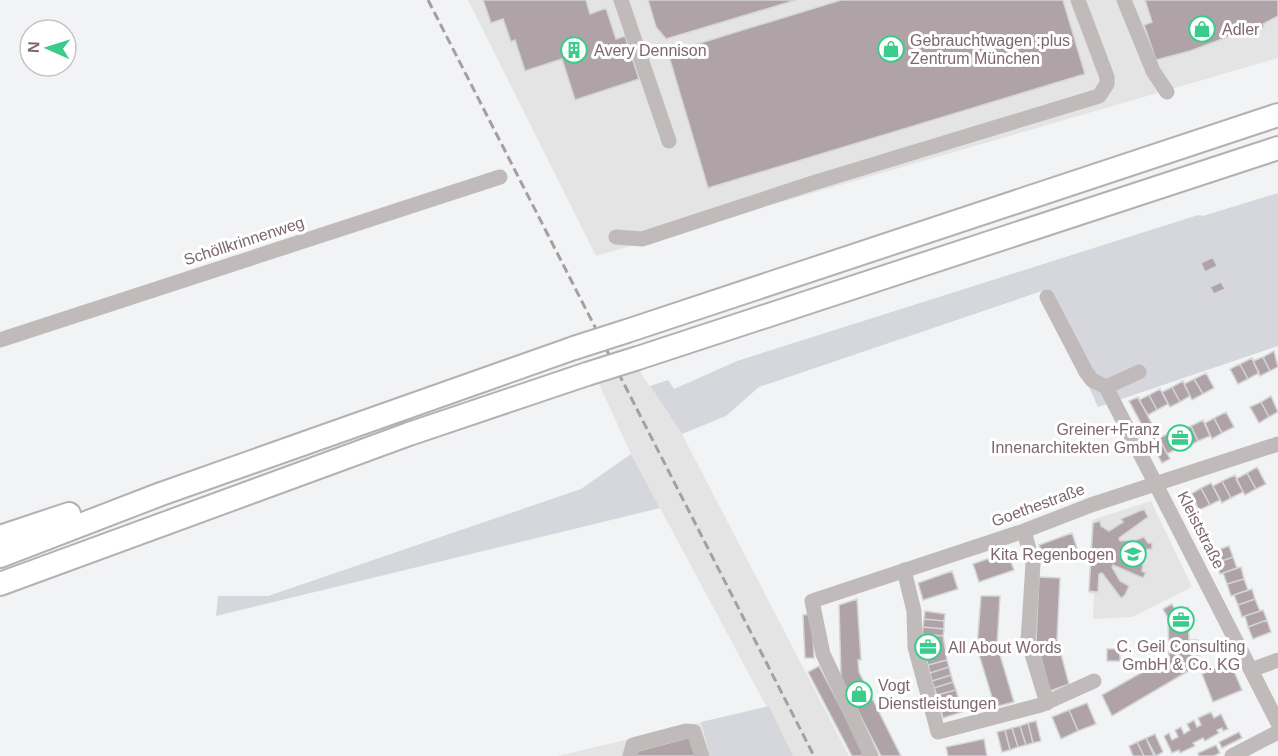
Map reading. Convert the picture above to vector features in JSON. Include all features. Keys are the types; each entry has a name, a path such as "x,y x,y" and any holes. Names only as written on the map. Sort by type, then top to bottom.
{"highway":[{"path":"0,556 118,510 574,348 1278,115"},
{"path":"0,584 409,434 1278,148"},
{"path":"0,537 102,503 118,510"},
{"path":"0,597 81,554"}],"street":[{"path":"621,0 669,141"},
{"path":"616,237 642,239 746,204 1099,96 1107,84 1107,77 1078,0"},
{"path":"1124,0 1153,71 1167,92"},
{"name":"Schöllkrinnenweg","path":"0,340 500,177"},
{"path":"1047,297 1092,380 1106,387 1139,372"},
{"name":"Kleiststraße","path":"1106,387 1278,723"},
{"name":"Goethestraße","path":"871,756 823,654 812,601 1024,531 1091,505 1278,444"},
{"path":"1024,531 1033,564 1028,640 1047,703"},
{"path":"904,570 914,611 915,647 938,732 1047,703 1094,681"},
{"path":"1251,670 1278,660"},
{"path":"630,756 633,746 686,731 694,732 702,756"},
{"path":"1232,756 1278,732"}],"shaded area":[{"path":"468,0 1278,0 1278,58 596,256"},
{"path":"1278,193 1278,346 1098,407 1045,290 759,387 726,416 682,434 650,386 668,380 674,389 737,361 1198,215 1203,216"},
{"path":"624,348 682,434 849,756 793,756 631,454 588,360"},
{"path":"631,454 660,508 216,616 218,596 268,596 581,489"},
{"name":"Kita Regenbogen","path":"1151,501 1192,587 1132,617 1093,619 1094,594 1088,593 1092,520"},
{"path":"769,706 793,756 710,756 701,722"},
{"path":"701,722 710,756 558,756"}],"building":[{"name":"Avery Dennison","path":"483,0 586,0 590,14 606,8 616,39 625,36 639,79 575,100 562,59 525,71 515,40 511,42 503,19 491,23"},
{"path":"648,0 796,0 666,39 656,27"},
{"path":"841,0 1063,0 1085,74 708,188 668,53"},
{"name":"Adler","path":"1145,0 1278,0 1278,16 1263,24 1264,27 1242,34 1241,32 1190,51 1156,60 1144,25 1152,22"},
{"path":"1213,257 1217,266 1205,272 1201,263"},
{"path":"1221,282 1225,289 1214,294 1210,287"},
{"path":"1274,351 1278,367 1270,371 1263,357"},
{"path":"1263,357 1270,371 1260,376 1253,361"},
{"path":"1252,358 1259,373 1248,379 1240,364"},
{"path":"1240,364 1248,379 1238,384 1230,369"},
{"path":"1206,373 1214,388 1203,394 1194,379"},
{"path":"1194,379 1203,394 1192,400 1184,384"},
{"path":"1183,381 1190,396 1180,402 1172,387"},
{"path":"1172,387 1180,402 1170,407 1162,392"},
{"path":"1160,389 1168,404 1157,410 1149,395"},
{"path":"1149,395 1157,410 1148,415 1139,400"},
{"path":"1271,396 1278,412 1269,417 1261,402"},
{"path":"1138,397 1155,430 1147,434 1129,401"},
{"path":"1261,402 1269,417 1259,423 1250,407"},
{"path":"1226,412 1234,427 1222,433 1214,418"},
{"path":"1214,418 1222,433 1212,439 1205,423"},
{"path":"1203,420 1210,436 1198,441 1191,426"},
{"path":"1191,426 1198,441 1190,446 1182,430"},
{"path":"1181,428 1188,443 1178,448 1170,433"},
{"path":"1170,433 1178,448 1167,454 1159,438"},
{"path":"1157,434 1170,459 1162,463 1149,439"},
{"path":"1257,467 1266,484 1256,489 1247,473"},
{"path":"1247,473 1256,489 1245,495 1236,479"},
{"path":"1235,475 1243,492 1231,498 1222,481"},
{"path":"1222,481 1231,498 1222,503 1213,486"},
{"path":"1211,483 1220,500 1210,505 1201,488"},
{"path":"1201,488 1210,505 1199,510 1191,494"},
{"path":"1189,500 1211,541 1204,545 1181,504"},
{"path":"1144,509 1148,517 1119,538 1120,541 1144,537 1148,543 1152,543 1152,549 1120,552 1120,556 1133,563 1143,564 1142,571 1146,573 1143,578 1113,565 1120,581 1129,586 1125,595 1121,598 1102,573 1099,574 1098,592 1089,591 1093,523 1100,521 1101,526 1109,531 1123,522 1121,519"},
{"path":"1072,533 1078,551 1045,563 1039,545"},
{"path":"1229,546 1233,557 1216,563 1212,552"},
{"path":"1007,552 1014,570 979,582 973,564"},
{"path":"1233,557 1237,568 1220,574 1216,563"},
{"path":"1241,567 1244,579 1227,584 1223,573"},
{"path":"952,571 958,589 923,600 918,583"},
{"path":"1039,577 1060,578 1057,639 1069,684 1050,691 1036,640"},
{"path":"1244,579 1248,590 1231,596 1227,584"},
{"path":"1252,589 1255,599 1238,605 1234,595"},
{"path":"981,596 1000,596 997,645 1014,702 995,707 977,648"},
{"path":"857,599 861,660 858,660 859,672 901,756 881,756 841,678 839,605"},
{"path":"1255,599 1260,611 1242,617 1238,605"},
{"path":"1172,604 1177,613 1168,618 1163,609"},
{"path":"1188,607 1189,640 1198,640 1198,667 1190,667 1190,670 1112,716 1102,695 1169,657 1168,618"},
{"path":"1263,610 1267,620 1248,627 1245,616"},
{"path":"925,611 945,614 944,621 924,619"},
{"path":"812,614 814,658 805,658 803,615"},
{"path":"924,619 944,621 944,629 923,627"},
{"path":"1267,620 1271,632 1253,639 1248,627"},
{"path":"923,627 944,629 943,636 922,634"},
{"path":"922,634 943,636 947,660 928,665 922,646"},
{"path":"1107,649 1120,649 1120,661 1107,661"},
{"path":"947,660 949,667 930,673 928,665"},
{"path":"1230,662 1242,690 1213,702 1202,674"},
{"path":"819,666 866,756 852,756 808,672"},
{"path":"949,667 951,675 932,681 930,673"},
{"path":"951,675 953,682 934,688 932,681"},
{"path":"953,682 956,690 937,695 934,688"},
{"path":"956,690 958,697 939,702 937,695"},
{"path":"958,697 960,705 941,710 939,702"},
{"path":"1087,703 1096,724 1078,731 1069,710"},
{"path":"960,705 962,712 943,718 941,710"},
{"path":"1069,710 1078,731 1061,739 1052,717"},
{"path":"1211,712 1214,718 1221,714 1228,729 1217,730 1219,733 1205,741 1203,738 1193,743 1195,746 1180,753 1179,750 1172,753 1164,736 1169,733 1172,740 1178,737 1175,730 1181,727 1184,734 1190,730 1187,724 1194,720 1197,727 1201,725 1198,718"},
{"path":"1036,721 1041,741 1033,743 1028,723"},
{"path":"1028,723 1033,743 1026,745 1020,726"},
{"path":"1020,726 1026,745 1018,747 1012,728"},
{"path":"1012,728 1018,747 1010,750 1005,730"},
{"path":"1005,730 1010,750 1002,752 997,732"},
{"path":"1239,732 1242,738 1222,748 1219,742"},
{"path":"1155,734 1163,752 1156,756 1146,738"},
{"path":"691,737 696,756 635,756 634,752"},
{"path":"1146,738 1154,756 1144,756 1137,742"},
{"path":"984,739 987,756 948,756 946,747"},
{"path":"1137,742 1144,756 1133,756 1129,746"},
{"path":"1216,745 1220,753 1214,756 1199,756 1198,753"}],"railway":[{"path":"428,0 814,756"}],"place":[{"name":"Adler","path":"1202,29"},
{"name":"Gebrauchtwagen :plus Zentrum München","path":"891,49"},
{"name":"Avery Dennison","path":"574,50"},
{"name":"Greiner+Franz Innenarchitekten GmbH","path":"1180,438"},
{"name":"Kita Regenbogen","path":"1133,554"},
{"name":"C. Geil Consulting GmbH & Co. KG","path":"1181,620"},
{"name":"All About Words","path":"928,647"},
{"name":"Vogt Dienstleistungen","path":"859,694"}]}
